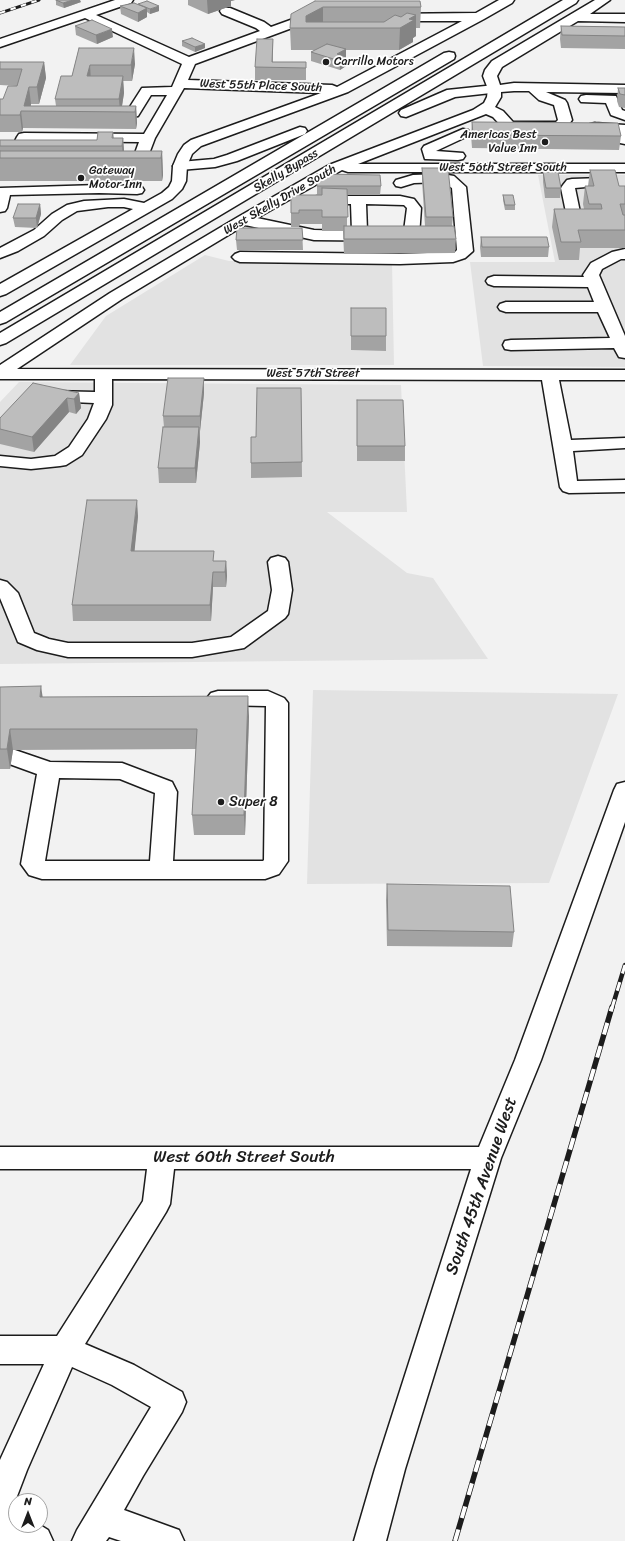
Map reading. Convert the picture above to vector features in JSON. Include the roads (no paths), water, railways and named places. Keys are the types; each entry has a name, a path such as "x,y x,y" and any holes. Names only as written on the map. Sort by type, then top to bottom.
{"main road":[{"path":"0,43 127,0"},
{"path":"173,167 189,148 196,143 343,89 508,0"},
{"name":"Skelly Bypass","path":"0,340 572,0"},
{"path":"509,126 498,114 486,108 489,106 494,97 494,89 490,76 492,70 497,64 578,17 604,0"},
{"path":"226,11 260,25 270,32"},
{"name":"West 55th Place South","path":"85,14 189,62"},
{"path":"378,18 480,16"},
{"path":"578,17 625,18"},
{"path":"122,167 144,167 146,142 178,88 189,62 307,18 330,18"},
{"path":"49,26 62,30 81,29 102,22"},
{"path":"420,36 435,40"},
{"name":"Skelly Bypass","path":"0,319 462,48"},
{"name":"West 55th Place South","path":"133,113 147,91 178,88 343,89"},
{"path":"288,88 293,91 300,100 299,106"},
{"path":"326,147 452,93 494,89 533,88 625,89"},
{"path":"494,127 580,127 624,125 616,112 611,98 583,98 560,103 544,97 533,88"},
{"path":"560,103 565,120 560,126"},
{"name":"West Skelly Drive South","path":"0,374 116,296 243,220 334,168 478,113 486,108"},
{"path":"173,167 215,163 232,158 357,110"},
{"path":"473,129 429,149 430,156 625,157"},
{"path":"146,142 107,145 13,147 24,137 107,145 146,142"},
{"path":"392,146 390,153 392,159 410,168"},
{"path":"0,291 167,196 175,189 179,181 173,167"},
{"name":"West 56th Street South","path":"334,168 625,168"},
{"path":"240,257 400,259 453,257 460,255 465,251 456,236 459,187 449,179 428,177 413,179 401,183 389,178 355,178"},
{"path":"574,217 568,188 572,184 585,182 617,183"},
{"path":"400,200 401,183"},
{"path":"0,208 4,190 97,196 145,208"},
{"path":"36,271 8,259 13,248 39,233 57,217 97,196 137,190"},
{"path":"243,220 314,235 419,236 414,208 409,202 400,200 281,198"},
{"path":"358,200 360,236"},
{"path":"328,258 330,235"},
{"path":"511,345 623,348 603,307 591,275 596,266 617,255 625,254"},
{"path":"494,281 593,282"},
{"path":"506,307 603,307"},
{"name":"West 57th Street","path":"0,374 625,375"},
{"path":"0,461 31,464 60,461 76,451 97,419 103,405 104,374"},
{"path":"550,375 563,446 568,487 625,486"},
{"path":"33,398 44,396 104,398"},
{"path":"563,446 625,443"},
{"path":"0,586 8,593 25,637 44,645 68,650 192,650 237,643 278,614 282,590 278,562"},
{"path":"49,770 33,864 37,869 265,870 271,868 276,861 276,703 268,698 197,698"},
{"path":"12,757 49,770 122,771 164,788 166,792 161,870"},
{"name":"South 45th Avenue West","path":"370,1541 390,1469 488,1158 528,1060 625,790"},
{"name":"West 60th Street South","path":"0,1158 488,1158"},
{"path":"0,1502 12,1468 65,1350 156,1204 162,1158"},
{"path":"0,1350 65,1350 122,1375 171,1402 132,1465 95,1530 168,1541"},
{"path":"0,1525 18,1530 37,1541"}],"railway":[{"path":"0,13 39,0"},
{"path":"612,1008 625,965"},
{"path":"455,1541 612,1007"}],"place":[{"name":"Carrillo Motors","path":"326,62"},
{"name":"Americas Best Value Inn","path":"545,142"},
{"name":"Gateway Motor Inn","path":"81,178"},
{"name":"Super 8","path":"221,802"}]}
